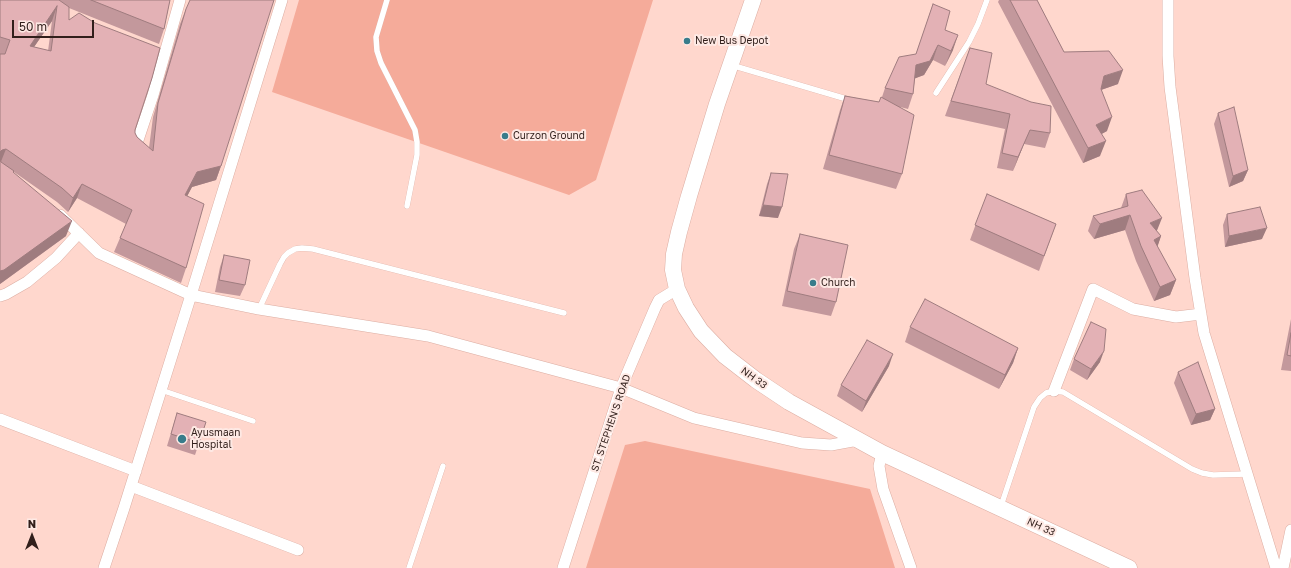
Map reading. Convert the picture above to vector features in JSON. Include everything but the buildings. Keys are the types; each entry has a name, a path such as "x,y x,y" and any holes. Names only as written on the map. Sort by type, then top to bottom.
{"main road":[{"name":"NH 33","path":"753,0 689,196 674,254 673,270 677,289 686,308 701,331 725,356 756,380 789,402 882,453 1128,568"}],"street":[{"path":"136,146 153,95 160,57 180,0"},
{"path":"104,568 162,390 282,0"},
{"path":"1168,0 1168,56 1170,87 1204,333 1276,568"},
{"path":"53,208 99,253 191,295 259,309 428,336 621,388 694,418 795,441 831,445 858,440"},
{"path":"0,296 27,282 56,258 79,234"},
{"name":"ST. STEPHEN'S ROAD","path":"563,568 621,388 655,308 660,300 677,289"},
{"path":"1054,391 1093,289 1133,309 1176,316 1201,314"},
{"path":"0,419 136,471"},
{"path":"882,453 879,466 883,489 911,568"},
{"path":"131,486 298,550"},
{"path":"1283,568 1291,530"}],"lane":[{"path":"387,0 376,36 377,50 381,63 415,130 417,142 417,155 407,206"},
{"path":"936,93 969,42 987,0"},
{"path":"731,65 859,103"},
{"path":"259,309 284,257 295,249 313,248 564,313"},
{"path":"162,390 253,421"},
{"path":"1000,508 1034,407 1040,398 1046,393 1054,391 1063,392 1192,469 1202,473 1247,474"},
{"path":"409,568 443,466"}],"shaded area":[{"name":"Curzon Ground","path":"299,0 653,0 596,180 569,195 272,92"},
{"path":"645,441 870,489 895,568 586,568 625,445"}],"place":[{"name":"New Bus Depot","path":"687,41"},
{"name":"Curzon Ground","path":"505,136"},
{"name":"Church","path":"813,283"},
{"name":"Ayusmaan Hospital","path":"182,439"}]}
